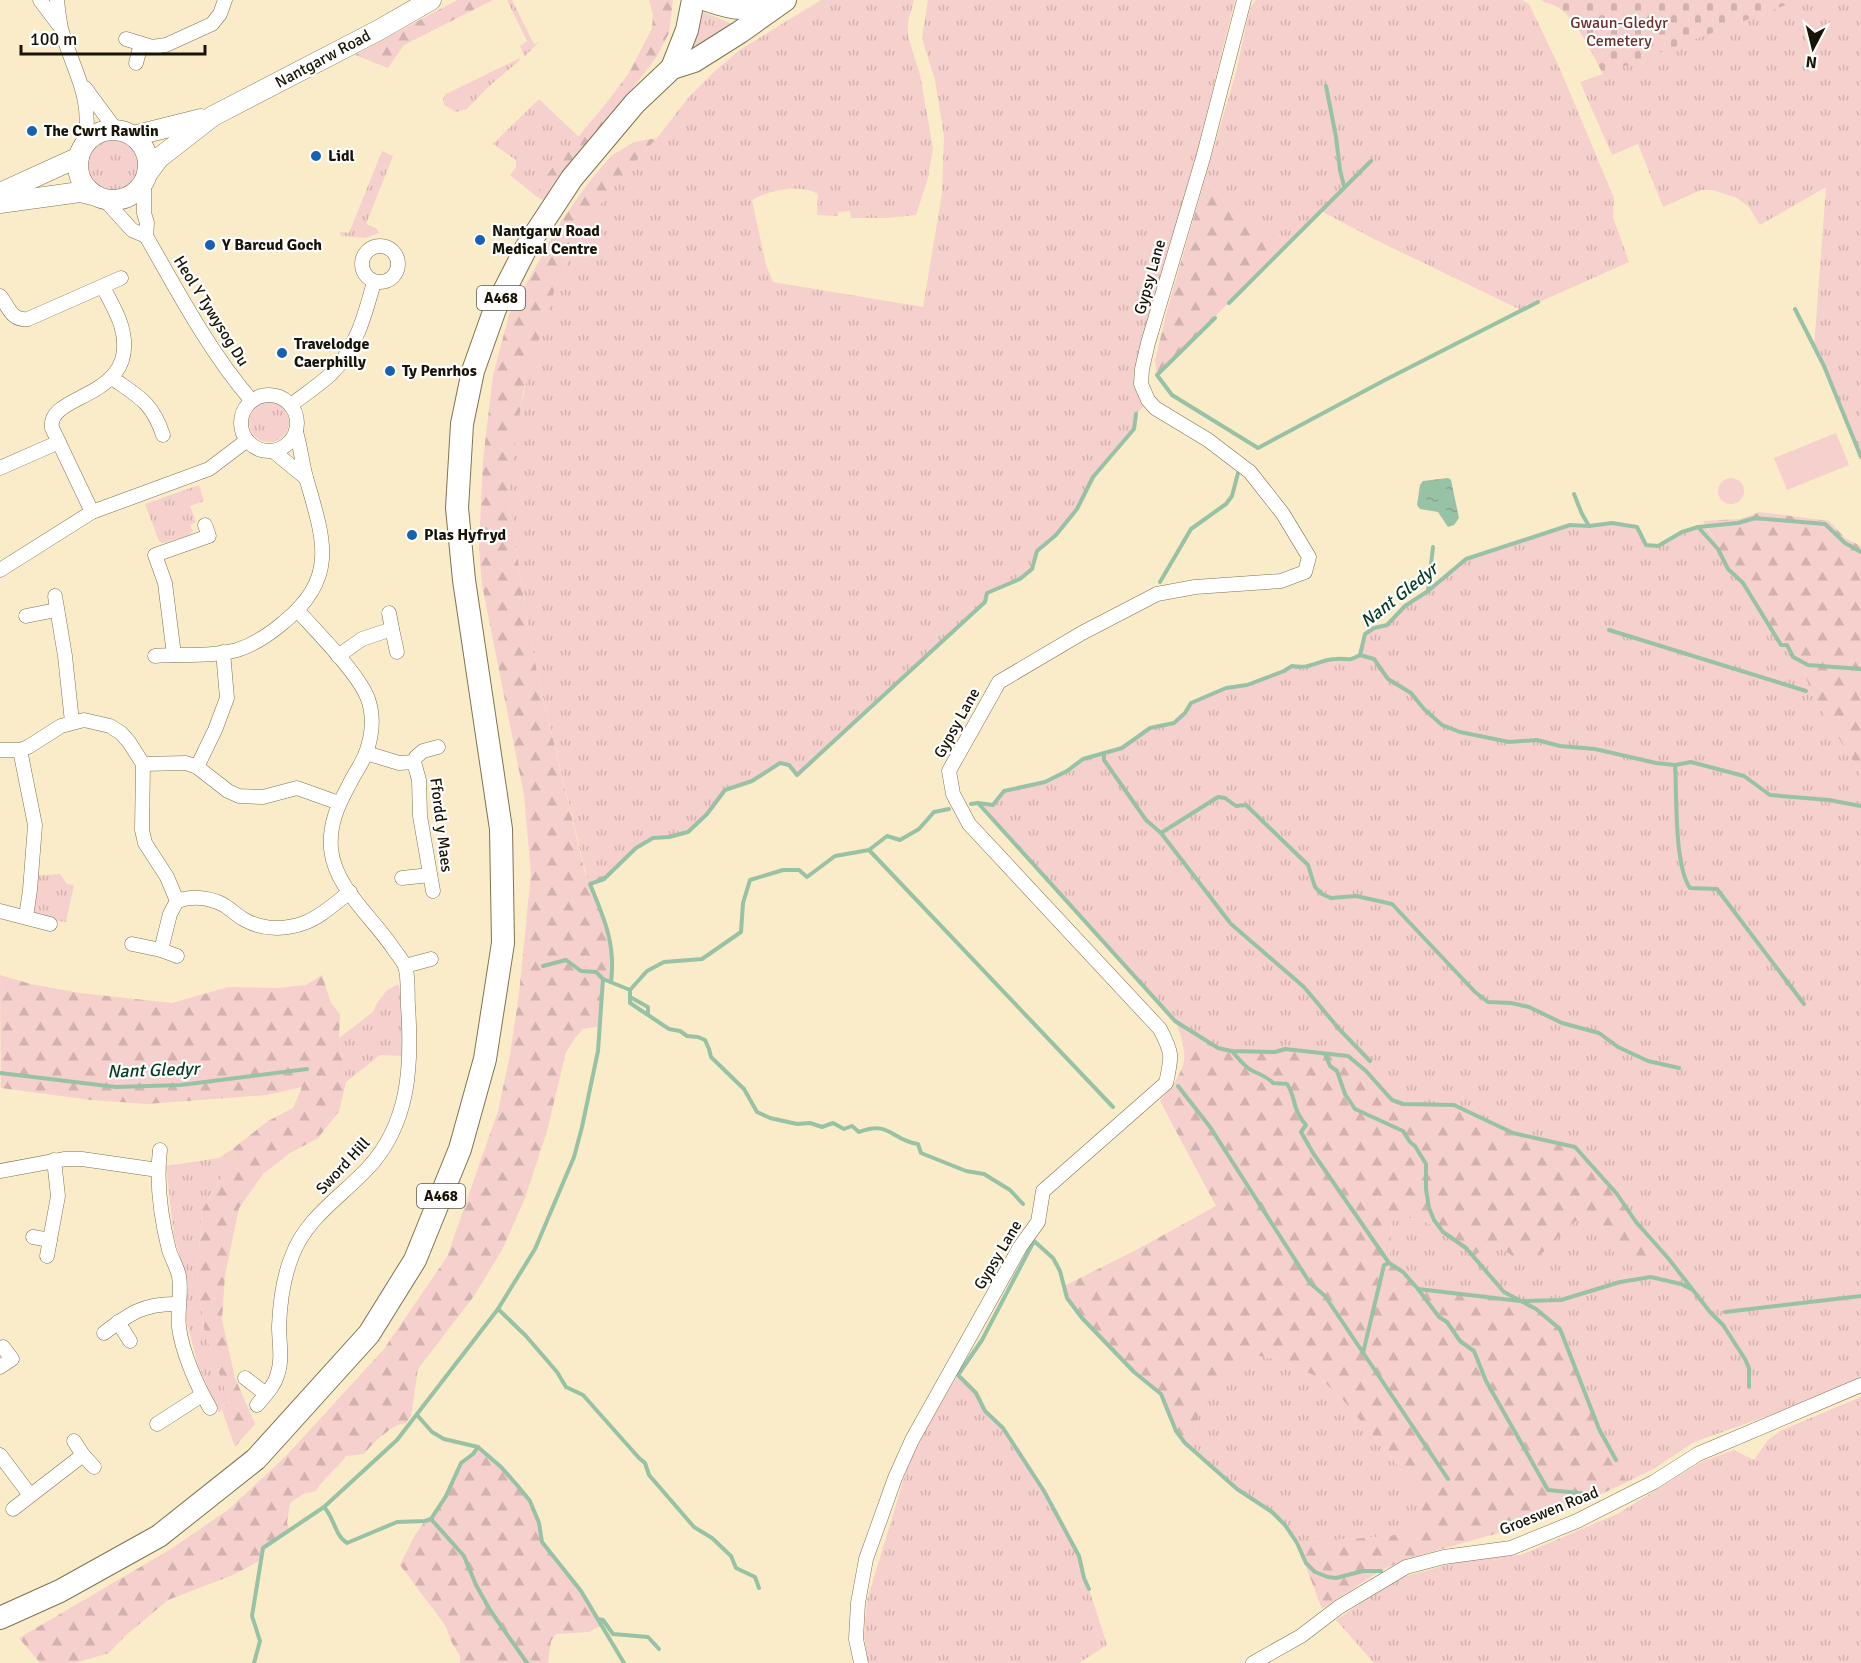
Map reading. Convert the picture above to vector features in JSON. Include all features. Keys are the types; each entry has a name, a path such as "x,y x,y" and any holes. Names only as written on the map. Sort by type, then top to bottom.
{"main road":[{"name":"Nantgarw Road","path":"145,177 159,158 213,116 431,0"},
{"name":"A468","path":"0,1618 60,1591 159,1536 256,1459 369,1334 414,1260 460,1149 485,1059 503,944 501,829 464,580 457,508 462,424 469,392 495,309 526,248 572,178 635,103 672,68 687,30 693,0"},
{"path":"707,0 731,8 755,8 784,0"},
{"name":"A468","path":"672,68 694,61 740,32 784,0"},
{"name":"Nantgarw Road","path":"124,133 213,116"},
{"path":"0,193 82,150 94,135 105,131 124,133 144,147 148,157 145,177 139,188 120,199 80,192 0,203"},
{"path":"82,150 78,166 81,178 87,188 100,197"}],"street":[{"path":"40,0 61,28"},
{"path":"57,0 61,28 82,84 87,116 82,150"},
{"path":"126,39 152,47 166,45 213,24 225,0"},
{"name":"Gypsy Lane","path":"861,1663 856,1639 858,1603 866,1559 895,1478 912,1440 1020,1246 1038,1222 1043,1191 1166,1083 1172,1051 1160,1029 969,824 953,794 949,771 999,682 1082,633 1157,594 1195,587 1281,581 1305,572 1310,557 1283,514 1250,472 1208,440 1155,408 1148,400 1141,384 1148,343 1203,158 1244,0"},
{"path":"136,63 141,44"},
{"path":"82,84 124,133"},
{"name":"Heol Y Tywysog Du","path":"145,177 146,236 219,358 251,400"},
{"name":"Heol Y Tywysog Du","path":"100,197 132,230 146,236"},
{"path":"0,296 13,317 20,320 28,319 121,278"},
{"path":"291,405 330,375 345,358 366,311 374,282"},
{"path":"92,512 52,428 52,417 63,406 90,394 112,378 118,368 122,356 123,336 103,287"},
{"path":"112,378 145,401 158,420 164,435"},
{"path":"155,656 223,652 252,645 298,611 314,590 323,560 322,540 296,432 296,414 291,405 276,395 260,395 245,406 241,415 242,432 246,441 257,448 273,451 283,448 296,432"},
{"path":"0,570 92,512 209,469 246,441"},
{"path":"0,468 59,442"},
{"path":"273,451 306,478"},
{"path":"174,655 165,583 153,550 209,536 204,525"},
{"path":"26,616 56,603 65,656 72,722"},
{"path":"143,764 177,762 197,767 228,791 239,796 263,797 297,788 339,803 366,753 371,722 368,699 338,656 298,611"},
{"path":"389,613 396,652"},
{"path":"338,656 362,639 392,629"},
{"path":"197,767 227,698 223,652"},
{"path":"0,750 20,750 61,726 84,720 110,726 121,733 143,764 142,831 145,843 167,877 177,901"},
{"name":"Ffordd y Maes","path":"433,891 420,816 419,780 414,762 423,751 438,747"},
{"path":"20,750 35,825 26,917"},
{"name":"Ffordd y Maes","path":"366,753 399,763 414,762"},
{"name":"Sword Hill","path":"256,1406 277,1376 280,1364 281,1295 286,1272 296,1245 309,1224 368,1167 383,1149 393,1130 402,1104 411,1060 405,966 389,941 350,892 333,862 330,833 339,803"},
{"path":"402,878 430,874"},
{"path":"177,901 196,898 211,900 222,904 258,926 282,928 306,922 350,892"},
{"path":"161,950 170,914 177,901"},
{"path":"0,911 50,924"},
{"path":"132,944 177,956"},
{"path":"405,966 431,959"},
{"path":"160,1150 158,1170 168,1246 180,1284 179,1328 202,1395 210,1408"},
{"path":"0,1171 54,1160 82,1159 158,1170"},
{"path":"47,1256 58,1196 54,1160"},
{"path":"33,1237 50,1240"},
{"path":"104,1333 139,1308 162,1303 178,1304"},
{"path":"118,1322 130,1341"},
{"path":"3,1347 6,1363 22,1370"},
{"path":"245,1378 266,1394"},
{"name":"Groeswen Road","path":"1252,1663 1301,1636 1340,1607 1406,1567 1444,1557 1511,1548 1577,1521 1654,1482 1698,1454 1861,1385"},
{"path":"157,1424 202,1395"},
{"path":"74,1441 94,1467"},
{"path":"0,1455 30,1495"},
{"path":"13,1509 83,1455"}],"green space":[{"path":"457,0 493,0 404,45 388,68 355,55"},
{"path":"507,0 512,0 534,44 539,42 524,57 520,46 527,41"},
{"path":"649,0 673,0 669,33 657,56 547,202 536,196 544,178 629,73 652,28 653,14"},
{"path":"821,0 914,0 908,21 908,36 920,75 933,148 928,178 916,215 851,218 850,211 839,212 838,216 817,215 818,194 803,189 776,191 752,200 766,265 773,282 923,307 942,193 944,136 935,80 922,38 928,0 1235,0 1196,155 1140,349 1135,382 1143,407 1136,414 1134,429 1093,477 1077,509 1056,535 1037,551 1032,569 1020,579 987,593 985,602 797,775 789,765 779,763 752,781 725,791 707,814 688,832 653,838 636,848 607,876 587,878 537,672 508,492 515,436 529,367 556,285 588,220 619,180 657,138 688,98 716,70 741,49"},
{"path":"1256,0 1522,0 1529,4 1560,69 1614,198 1613,217 1629,262 1521,310 1321,211 1290,241 1255,228 1227,205 1205,179 1236,72 1250,8"},
{"path":"1541,0 1861,0 1861,457 1838,398 1814,348 1826,187 1760,225 1749,207 1737,198 1713,190 1701,190 1663,207 1638,144 1612,155 1580,82 1603,74 1584,38 1564,12"},
{"name":"Gwaun-Gledyr Cemetery","path":"1541,0 1799,0 1603,74 1571,19 1558,7"},
{"path":"703,12 733,24 687,54 698,31"},
{"path":"520,58 467,109 456,112 444,105 443,99 446,94"},
{"path":"539,99 579,137 544,178 536,196 510,175 516,167 516,160 493,144"},
{"path":"112,137 131,145 139,164 131,183 112,191 93,183 85,164 93,145"},
{"path":"657,138 619,180 588,220 556,285 523,392 508,492 537,672 586,877 607,876 590,884 608,932 612,956 611,982 603,980 601,1026 583,1029 566,1052 547,1131 525,1198 502,1250 474,1296 418,1369 411,1416 406,1423 389,1431 364,1454 346,1456 316,1491 303,1494 290,1503 287,1523 290,1531 263,1548 261,1560 233,1575 168,1600 125,1636 109,1653 75,1663 40,1663 19,1638 171,1549 229,1509 286,1456 384,1349 447,1257 498,1111 510,1055 519,994 531,874 524,795 482,585 479,546 483,460 493,375 509,315 560,223 611,156 634,142"},
{"path":"382,151 393,156 366,224 376,228 379,233 365,238 341,236 340,232 349,233"},
{"path":"1205,179 1227,205 1255,228 1290,241 1157,375 1155,361 1168,307"},
{"path":"269,402 277,403 283,408 288,414 288,430 283,436 277,441 269,442 261,441 255,436 250,430 249,422 250,414 255,408 261,403"},
{"path":"1836,433 1849,465 1787,490 1774,458"},
{"path":"1731,478 1740,482 1744,491 1740,500 1731,504 1722,500 1718,491 1722,482"},
{"path":"199,485 204,501 190,506 196,522 190,525 193,531 190,535 163,543 159,541 145,504"},
{"path":"1760,512 1829,521 1845,538 1861,546 1861,774 1812,695 1801,662 1787,645 1781,645 1743,583 1728,569 1718,549 1718,543 1703,521 1740,519"},
{"path":"1612,523 1637,527 1646,545 1668,541 1705,526 1718,543 1728,569 1743,583 1781,644 1787,645 1801,662 1812,695 1861,774 1861,1381 1694,1442 1655,1468 1627,1482 1599,1429 1559,1328 1520,1301 1418,1289 1403,1272 1389,1263 1392,1221 1402,1218 1425,1222 1436,1227 1474,1256 1492,1243 1516,1259 1539,1255 1550,1247 1568,1226 1589,1213 1602,1224 1606,1239 1668,1258 1636,1222 1617,1194 1582,1153 1556,1142 1513,1133 1454,1105 1403,1104 1392,1100 1348,1056 1285,1049 1275,1052 1231,1051 1218,1048 1175,1021 978,803 993,805 1004,791 1045,782 1067,771 1083,759 1122,748 1150,728 1174,723 1185,713 1191,703 1226,688 1247,685 1292,666 1304,669 1334,658 1351,660 1360,655 1365,634 1387,624 1405,606 1428,591 1466,559 1570,525 1589,526"},
{"path":"60,874 67,884 74,885 66,922 26,917 31,876"},
{"path":"0,975 31,984 80,993 172,1003 228,987 278,988 306,985 322,975 331,1003 340,1014 339,1038 346,1082 339,1111 318,1138 290,1153 263,1174 239,1208 225,1275 222,1320 235,1378 255,1424 235,1447 222,1410 229,1401 205,1334 197,1281 202,1210 235,1155 231,1150 268,1121 293,1108 302,1087 267,1095 147,1104 91,1100 1,1088"},
{"path":"399,984 407,1056 380,1055 346,1082 339,1038 373,1012 387,990"},
{"path":"1175,1021 1208,1043 1227,1050 1262,1052 1285,1049 1348,1056 1366,1071 1392,1100 1403,1104 1454,1105 1513,1133 1575,1147 1584,1155 1637,1223 1668,1258 1635,1260 1618,1258 1605,1239 1602,1224 1589,1213 1568,1226 1550,1247 1539,1255 1516,1259 1492,1243 1474,1256 1436,1227 1425,1222 1402,1218 1392,1221 1389,1262 1403,1272 1418,1289 1520,1301 1536,1309 1560,1329 1599,1429 1627,1482 1530,1524 1406,1559 1380,1571 1322,1609 1297,1543 1389,1536 1416,1530 1423,1515 1416,1493 1399,1467 1343,1400 1321,1379 1282,1360 1258,1356 1225,1375 1201,1404 1195,1433 1185,1443 1176,1431 1161,1394 1134,1372 1082,1318 1067,1298 1064,1286 1216,1206 1160,1101 1175,1081 1183,1064 1183,1046"},
{"path":"231,1150 235,1155 202,1210 197,1281 205,1334 229,1401 219,1413 198,1365 186,1319 188,1284 174,1236 166,1166 219,1158"},
{"path":"1258,1356 1282,1360 1321,1379 1343,1400 1399,1467 1416,1493 1423,1515 1416,1530 1389,1536 1297,1543 1277,1519 1224,1479 1185,1443 1195,1433 1201,1404 1225,1375"},
{"path":"958,1375 976,1393 985,1411 1003,1428 1059,1518 1079,1556 1084,1578 1107,1645 1079,1663 868,1663 864,1636 867,1600 907,1468 925,1430"},
{"path":"1861,1397 1861,1663 1374,1663 1336,1620 1396,1579 1468,1559 1521,1555 1619,1513 1701,1462 1734,1450 1754,1460 1768,1440 1782,1430"},
{"path":"478,1447 501,1467 530,1501 539,1523 542,1542 581,1591 600,1626 589,1632 556,1634 551,1641 548,1663 460,1663 460,1656 445,1625 400,1565 415,1535 425,1521 431,1519 446,1496 461,1463"}],"water":[{"path":"1448,478 1451,480 1459,518 1454,525 1448,527 1438,512 1420,509 1417,505 1420,485 1423,481"}],"waterway":[{"path":"1326,86 1344,186"},
{"path":"1229,303 1371,161"},
{"path":"1215,318 1157,375 1172,395 1258,448 1538,302"},
{"path":"1795,309 1824,366 1861,457"},
{"path":"611,982 612,955 608,931 590,884 604,879 636,848 653,838 688,832 707,814 725,790 752,781 780,763 789,765 797,775 985,602 987,593 1020,579 1032,569 1037,551 1056,535 1077,509 1093,477 1134,429 1136,414"},
{"path":"1160,582 1191,529 1226,504 1232,496 1238,473"},
{"path":"1574,494 1589,526"},
{"name":"Nant Gledyr","path":"971,804 993,805 1004,791 1045,782 1067,771 1083,759 1122,748 1150,728 1174,723 1185,713 1191,703 1226,688 1247,685 1292,666 1305,667 1330,659 1356,657 1360,655 1365,634 1374,628 1387,625 1405,606 1428,591 1466,559 1570,525 1589,526 1612,523 1637,527 1646,545 1658,546 1682,532 1698,527 1738,523 1755,518 1825,524 1845,543 1861,552"},
{"path":"1698,527 1718,549 1728,569 1743,583 1781,645 1787,645 1793,657 1808,665 1861,669"},
{"path":"1428,591 1433,547"},
{"path":"1609,630 1806,691"},
{"path":"1360,655 1374,659 1388,679 1411,693 1442,725 1460,732 1509,742 1537,740 1560,746 1595,749 1656,763 1675,765 1691,762 1744,776 1770,795 1829,800 1861,806"},
{"path":"1104,754 1104,760 1146,820 1161,833 1231,924 1304,987 1370,1061"},
{"path":"1675,765 1679,847 1681,863 1690,888 1717,889 1804,1004"},
{"path":"1161,833 1218,797 1225,798 1236,806 1246,805 1308,865 1315,887 1322,894 1331,898 1356,896 1392,904 1475,992 1488,1002 1529,1007 1562,1023 1599,1033 1618,1047 1648,1061 1679,1068"},
{"path":"978,803 1175,1021 1218,1048 1231,1051 1275,1052 1285,1049 1348,1056 1366,1071 1392,1100 1403,1104 1454,1105 1513,1133 1575,1147 1617,1194 1636,1222 1723,1325 1749,1368 1749,1387"},
{"name":"Nant Gledyr","path":"543,966 566,960 581,971 596,972 603,979 630,990 647,971 664,962 702,959 741,932 743,903 750,880 783,870 799,870 807,877 835,856 869,850 887,836 900,840 919,829 934,812 949,809"},
{"path":"869,850 1113,1107"},
{"path":"254,1663 260,1641 252,1616 263,1548 324,1507 397,1440 498,1309 535,1249 574,1157 582,1127 598,1051 603,979"},
{"path":"630,990 630,1003 669,1029 705,1040 711,1057 744,1089 757,1112 770,1118 797,1124 810,1123 822,1127 833,1123 844,1129 852,1126 859,1132 884,1129 902,1139 918,1144 921,1153 966,1171 984,1174 1010,1190 1023,1204"},
{"path":"630,997 648,1007 648,1014"},
{"path":"1232,1051 1251,1070 1273,1083 1287,1084 1298,1114 1306,1125 1301,1132 1313,1153 1389,1263 1403,1272 1439,1317 1447,1322 1460,1341 1474,1351 1486,1381 1548,1490 1590,1494"},
{"path":"1325,1054 1330,1066 1337,1071 1345,1094 1355,1109 1403,1131 1415,1146 1426,1164 1429,1208 1443,1232 1466,1248 1504,1292 1536,1309 1560,1329 1599,1429 1616,1460"},
{"name":"Nant Gledyr","path":"0,1073 116,1087 181,1085 307,1069"},
{"path":"1178,1086 1210,1127 1310,1283 1325,1296 1448,1479"},
{"path":"1089,1589 1079,1556 1044,1491 1003,1428 985,1411 976,1393 958,1375 982,1340 1034,1241 1053,1258 1060,1271 1067,1298 1082,1318 1134,1372 1161,1394 1176,1431 1185,1443 1237,1489 1272,1512 1285,1525 1306,1563 1315,1572 1336,1578 1363,1571 1381,1571"},
{"path":"1363,1353 1384,1265 1389,1263"},
{"path":"1418,1289 1520,1301 1561,1300 1620,1282 1651,1277 1681,1284 1691,1289"},
{"path":"1725,1312 1861,1296"},
{"path":"498,1309 526,1336 557,1372 566,1387 583,1395 645,1463 649,1475 694,1527 712,1538 731,1556 736,1568 755,1577 759,1588"},
{"path":"417,1415 432,1432 444,1439 478,1447 517,1485 530,1501 539,1523 542,1542 581,1591 624,1663"},
{"path":"324,1507 340,1536 347,1543 397,1522 431,1519 446,1496 461,1463 478,1447"},
{"path":"431,1519 464,1556 490,1610 527,1663"},
{"path":"598,1619 603,1620 613,1634 648,1637 659,1649"}],"place":[{"name":"The Cwrt Rawlin","path":"32,131"},
{"name":"Lidl","path":"316,156"},
{"name":"Nantgarw Road Medical Centre","path":"480,240"},
{"name":"Y Barcud Goch","path":"210,245"},
{"name":"Travelodge Caerphilly","path":"282,353"},
{"name":"Ty Penrhos","path":"390,371"},
{"name":"Plas Hyfryd","path":"412,535"}]}
